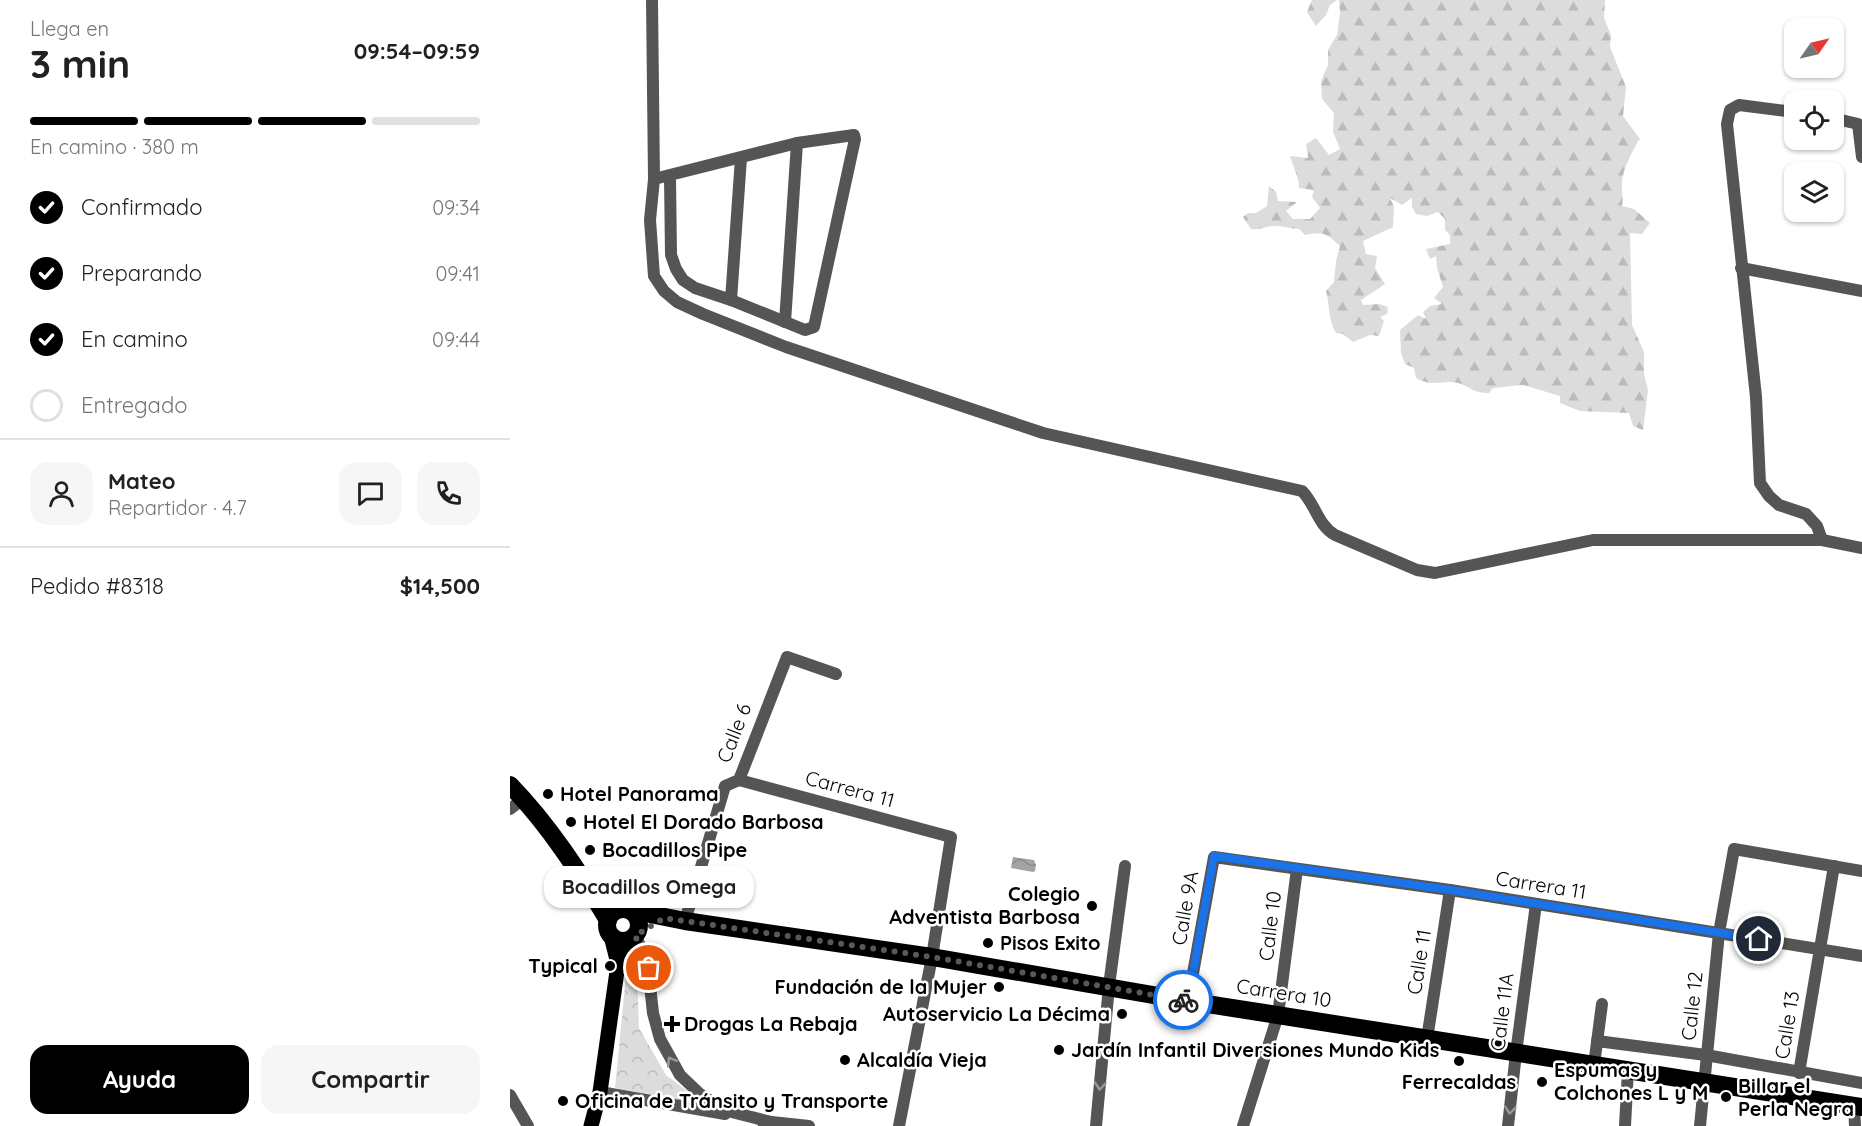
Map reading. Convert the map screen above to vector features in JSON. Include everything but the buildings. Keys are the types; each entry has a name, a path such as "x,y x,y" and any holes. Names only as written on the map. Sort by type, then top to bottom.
{"highway":[{"path":"510,785 517,804 546,826 586,884 618,919 617,940 625,941 664,918"},
{"path":"618,919 637,916 640,925 635,936"},
{"name":"Carrera 10","path":"618,919 664,918 932,957 1188,1001 1858,1107"}],"main road":[{"path":"591,1126 600,1092 618,964 618,919"},
{"path":"618,964 635,936"}],"street":[{"path":"652,0 654,179 650,220 654,276 664,291 677,302 703,314 786,347 1043,433 1302,491 1309,498 1326,530 1335,536 1417,570 1435,573 1593,540 1822,540 1862,548"},
{"path":"1784,111 1739,105 1730,110 1727,124 1756,397 1760,483 1779,505 1806,514 1817,526 1822,540"},
{"path":"1844,121 1858,124 1862,157"},
{"path":"654,179 670,177 796,143 850,134 855,139 814,327 805,330 695,288 683,280 671,255 670,177"},
{"path":"785,322 796,143"},
{"path":"731,300 741,158"},
{"path":"1741,267 1862,291"},
{"name":"Calle 6","path":"685,921 725,786 739,780 787,657 836,674"},
{"name":"Carrera 11","path":"739,780 951,837 932,957"},
{"path":"1719,933 1734,849 1862,871"},
{"name":"Carrera 11","path":"1214,856 1450,890 1862,956"},
{"name":"Calle 9A","path":"1188,1001 1214,856"},
{"path":"1096,1126 1109,986 1125,866"},
{"name":"Calle 13","path":"1799,1073 1834,866"},
{"name":"Calle 10","path":"1243,1126 1278,1015 1297,869"},
{"name":"Calle 11","path":"1427,1039 1450,890"},
{"name":"Calle 11A","path":"1508,1126 1536,904"},
{"name":"Calle 12","path":"1703,1082 1719,933"},
{"path":"635,936 647,958 653,1013 658,1033 665,1052 680,1075 699,1094 724,1110 771,1122"},
{"path":"899,1126 932,957"},
{"path":"1594,1065 1602,1004"},
{"path":"1597,1041 1707,1055 1862,1083"},
{"path":"1626,1126 1628,1070"},
{"path":"1701,1126 1703,1082"},
{"path":"600,1092 771,1122 809,1126"},
{"path":"510,1095 528,1126"},
{"path":"1855,1126 1858,1107"}],"green space":[{"path":"1312,0 1337,0 1330,5 1326,15 1316,26 1307,12"},
{"path":"1339,0 1605,0 1604,18 1611,35 1610,47 1626,87 1623,116 1640,139 1631,154 1622,178 1622,206 1634,209 1650,223 1642,234 1630,233 1632,325 1644,352 1644,374 1648,390 1643,430 1633,426 1629,413 1580,411 1560,403 1560,396 1523,385 1493,388 1489,393 1483,393 1458,383 1433,383 1416,378 1414,368 1405,364 1401,353 1400,330 1418,315 1426,319 1423,312 1430,306 1442,304 1434,298 1443,287 1436,256 1430,259 1426,249 1450,244 1450,235 1445,230 1445,219 1438,212 1427,216 1416,214 1412,207 1412,198 1402,205 1390,198 1394,207 1393,227 1363,241 1366,254 1377,256 1375,268 1385,284 1361,300 1363,305 1379,304 1388,307 1387,314 1380,317 1384,321 1379,336 1370,335 1353,342 1343,334 1336,333 1333,328 1326,291 1334,282 1340,246 1324,234 1305,235 1299,229 1275,226 1251,229 1243,217 1267,206 1269,186 1276,192 1278,201 1297,202 1286,211 1293,219 1310,219 1320,208 1312,197 1314,190 1299,188 1290,156 1308,158 1306,144 1316,138 1329,155 1340,149 1333,132 1334,113 1322,99 1321,81 1328,65 1328,50 1337,35"},
{"path":"634,952 637,970 639,1028 666,1075 707,1106 615,1088 627,965"}],"water":[{"path":"1013,857 1034,860 1035,871 1011,868"}],"way so far":[{"path":"649,968 647,958 635,936 664,918 932,957 1183,1000"}],"place":[{"name":"Hotel Panorama","path":"548,794"},
{"name":"Hotel El Dorado Barbosa","path":"571,822"},
{"name":"Bocadillos Pipe","path":"590,850"},
{"name":"Colegio Adventista Barbosa","path":"1092,906"},
{"name":"Pisos Exito","path":"988,943"},
{"name":"Typical","path":"610,966"},
{"name":"Bocadillos Omega","path":"649,968"},
{"name":"Fundación de la Mujer","path":"999,987"},
{"name":"Autoservicio La Décima","path":"1122,1014"},
{"name":"Drogas La Rebaja","path":"672,1024"},
{"name":"Jardín Infantil Diversiones Mundo Kids","path":"1059,1050"},
{"name":"Alcaldía Vieja","path":"845,1060"},
{"name":"Ferrecaldas","path":"1459,1061"},
{"name":"Espumas y Colchones L y M","path":"1542,1082"},
{"name":"Billar el Perla Negra","path":"1726,1097"},
{"name":"Oficina de Tránsito y Transporte","path":"563,1101"}],"route":[{"path":"1183,1000 1188,1001 1214,856 1450,890 1759,939"}]}
